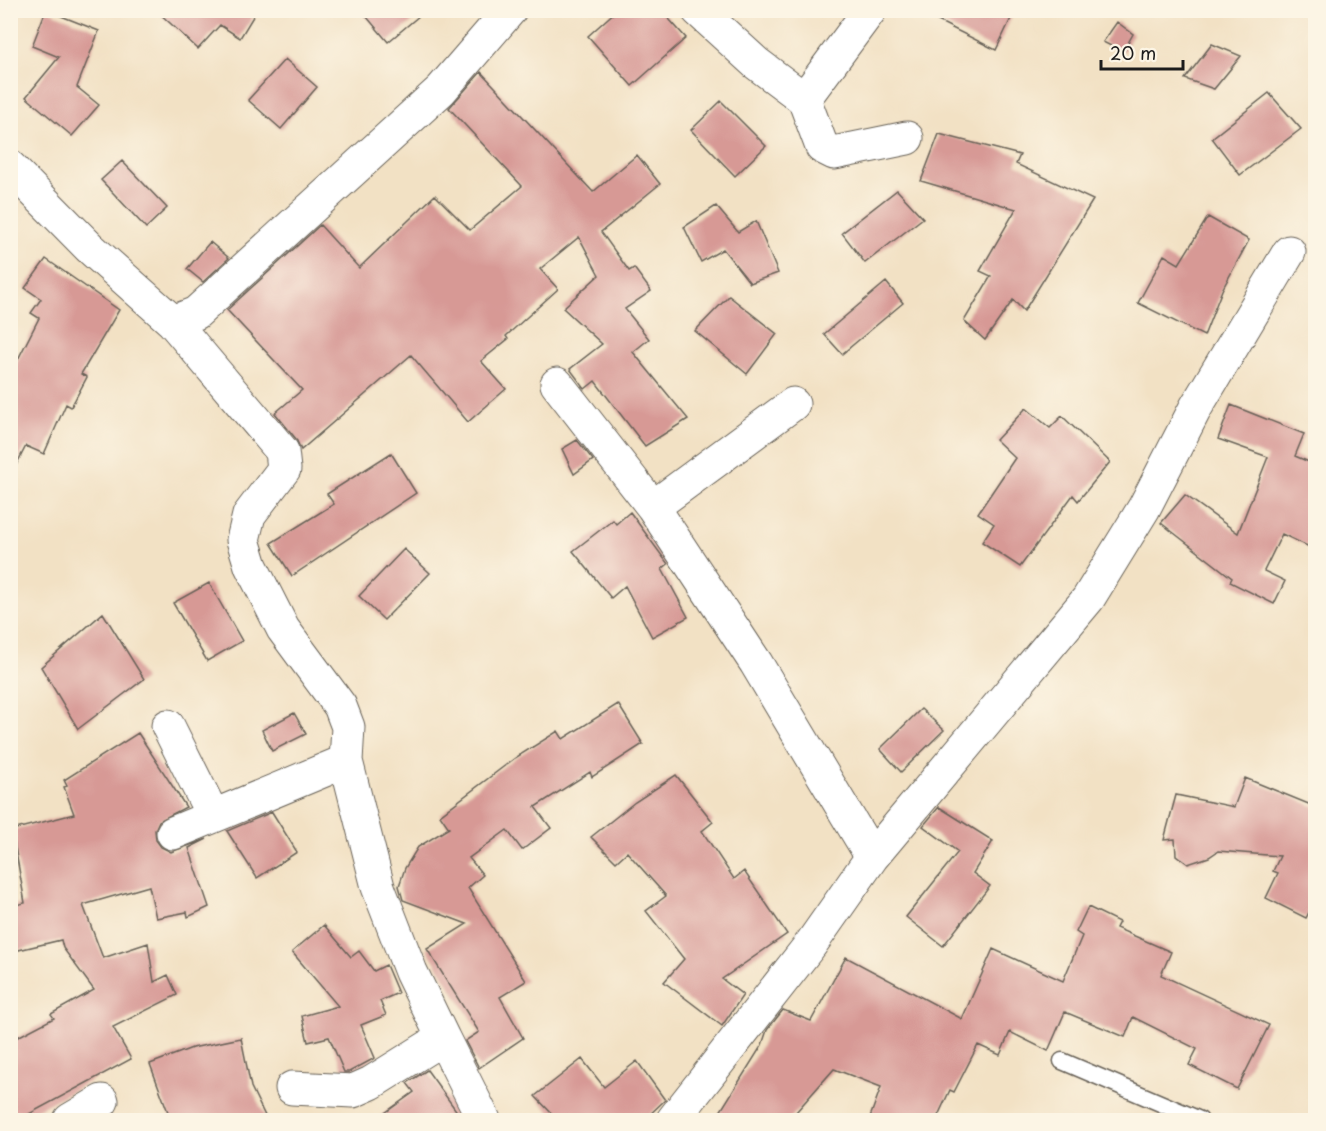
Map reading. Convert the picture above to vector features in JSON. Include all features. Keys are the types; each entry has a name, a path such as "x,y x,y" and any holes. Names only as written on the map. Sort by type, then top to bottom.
{"street":[{"path":"173,322 196,313 441,90 510,10"},
{"path":"698,10 756,63 804,99 822,147 827,151 834,153 907,138"},
{"path":"804,99 870,10"},
{"path":"10,167 90,248 173,322 282,451 284,469 249,515 243,540 251,566 283,629 340,706 348,728 346,760 378,887 411,972 484,1120"},
{"path":"673,1120 811,944 872,856 1088,598 1144,508 1196,407 1289,252"},
{"path":"557,384 653,507 756,663 872,856"},
{"path":"653,507 793,404"},
{"path":"168,726 213,816"},
{"path":"173,833 346,760"},
{"path":"292,1088 353,1091 371,1083 443,1038"},
{"path":"70,1120 102,1101"}],"lane":[{"path":"1062,1061 1200,1120"}],"building":[{"path":"46,10 99,31 77,87 99,105 72,136 26,97 59,57 32,46"},
{"path":"156,10 257,10 240,38 220,25 198,49"},
{"path":"361,10 426,10 388,42"},
{"path":"617,10 661,10 686,38 632,86 588,36"},
{"path":"916,10 1015,10 996,50"},
{"path":"1117,22 1133,34 1123,52 1103,42"},
{"path":"1212,44 1241,56 1214,89 1185,79"},
{"path":"285,59 317,87 281,129 248,100"},
{"path":"481,72 593,192 637,155 660,184 601,232 629,271 634,268 651,291 625,309 649,339 633,352 688,419 645,446 595,381 585,389 570,369 602,344 563,308 599,275 579,237 540,269 558,289 506,336 508,339 481,361 506,389 468,422 411,355 301,450 296,439 275,413 302,390 227,310 320,225 359,268 435,195 470,230 522,186 449,108"},
{"path":"1269,93 1301,129 1240,175 1212,138"},
{"path":"721,101 766,146 735,176 691,130"},
{"path":"939,134 1020,155 1016,164 1093,200 1024,311 1013,300 985,340 964,321 991,276 980,271 1016,209 921,181"},
{"path":"122,161 167,208 146,228 101,180"},
{"path":"897,190 923,218 865,263 842,233"},
{"path":"716,206 738,232 756,221 778,273 750,283 723,249 701,262 684,227"},
{"path":"1208,217 1249,240 1222,290 1204,336 1138,303 1164,255 1179,264"},
{"path":"210,242 229,258 203,282 187,269"},
{"path":"46,259 119,310 81,374 87,377 71,407 66,404 44,454 26,446 10,477 10,375 39,318 31,313 41,299 25,288"},
{"path":"886,282 903,303 842,354 824,334"},
{"path":"729,296 777,334 747,374 695,331"},
{"path":"1231,405 1304,434 1295,456 1316,465 1316,550 1282,534 1264,571 1285,581 1274,604 1230,582 1232,578 1161,523 1185,495 1238,533 1268,457 1218,439"},
{"path":"1026,408 1050,428 1062,416 1110,462 1078,501 1073,495 1020,567 982,542 994,524 978,513 1015,458 996,440"},
{"path":"577,440 593,460 574,474 562,449"},
{"path":"391,453 416,493 292,576 271,543 334,504 327,494"},
{"path":"630,512 668,564 662,569 688,617 652,637 625,586 611,598 573,551 613,520 616,524"},
{"path":"404,549 430,573 384,620 359,596"},
{"path":"209,583 242,641 207,661 173,603"},
{"path":"103,613 144,679 78,729 41,667"},
{"path":"618,704 643,744 592,777 590,772 535,807 551,828 522,850 507,830 469,858 483,875 468,888 526,981 500,997 523,1038 479,1068 465,1041 479,1032 427,949 467,924 403,900 399,886 405,868 418,847 449,828 440,815 515,758 558,731 563,739"},
{"path":"921,709 944,730 901,772 880,749"},
{"path":"294,713 306,734 272,751 262,730"},
{"path":"138,733 186,807 159,821 155,830 156,840 161,847 171,852 207,839 189,848 209,907 188,917 187,912 156,918 149,886 83,905 103,958 148,943 154,982 168,975 177,995 113,1027 131,1059 18,1120 10,1107 10,1041 54,1018 51,1014 94,990 63,948 61,940 10,952 10,906 25,903 12,830 74,814 64,787 67,786 64,780"},
{"path":"676,775 713,822 702,831 734,879 744,871 787,934 722,979 743,995 722,1026 664,982 684,959 646,911 666,896 627,852 616,862 591,837 635,802"},
{"path":"1245,778 1316,807 1316,899 1306,918 1266,898 1278,873 1273,871 1280,856 1218,851 1209,857 1188,864 1176,855 1175,839 1164,840 1176,795 1234,807"},
{"path":"939,807 993,841 973,873 990,886 943,946 906,917 958,852 923,826"},
{"path":"272,812 297,852 257,878 227,831"},
{"path":"1088,907 1119,922 1116,928 1171,952 1161,975 1269,1025 1237,1089 1189,1065 1197,1049 1133,1017 1125,1037 1065,1012 1048,1051 1010,1032 1000,1055 978,1045 954,1092 950,1090 936,1120 869,1120 881,1087 834,1069 789,1120 715,1120 762,1045 767,1030 783,1010 811,1021 846,957 962,1019 993,949 1063,981 1082,936 1076,932"},
{"path":"324,925 351,957 359,951 374,971 386,965 398,993 380,1001 386,1015 361,1025 375,1058 349,1072 344,1072 329,1037 308,1042 302,1016 338,1006 292,952"},
{"path":"241,1038 251,1087 267,1120 171,1120 150,1064 192,1048"},
{"path":"582,1059 604,1087 637,1061 665,1100 644,1120 558,1120 535,1096"},
{"path":"427,1070 463,1120 375,1120 414,1092 407,1083"}],"waterway":[{"path":"10,23 13,10"}]}
